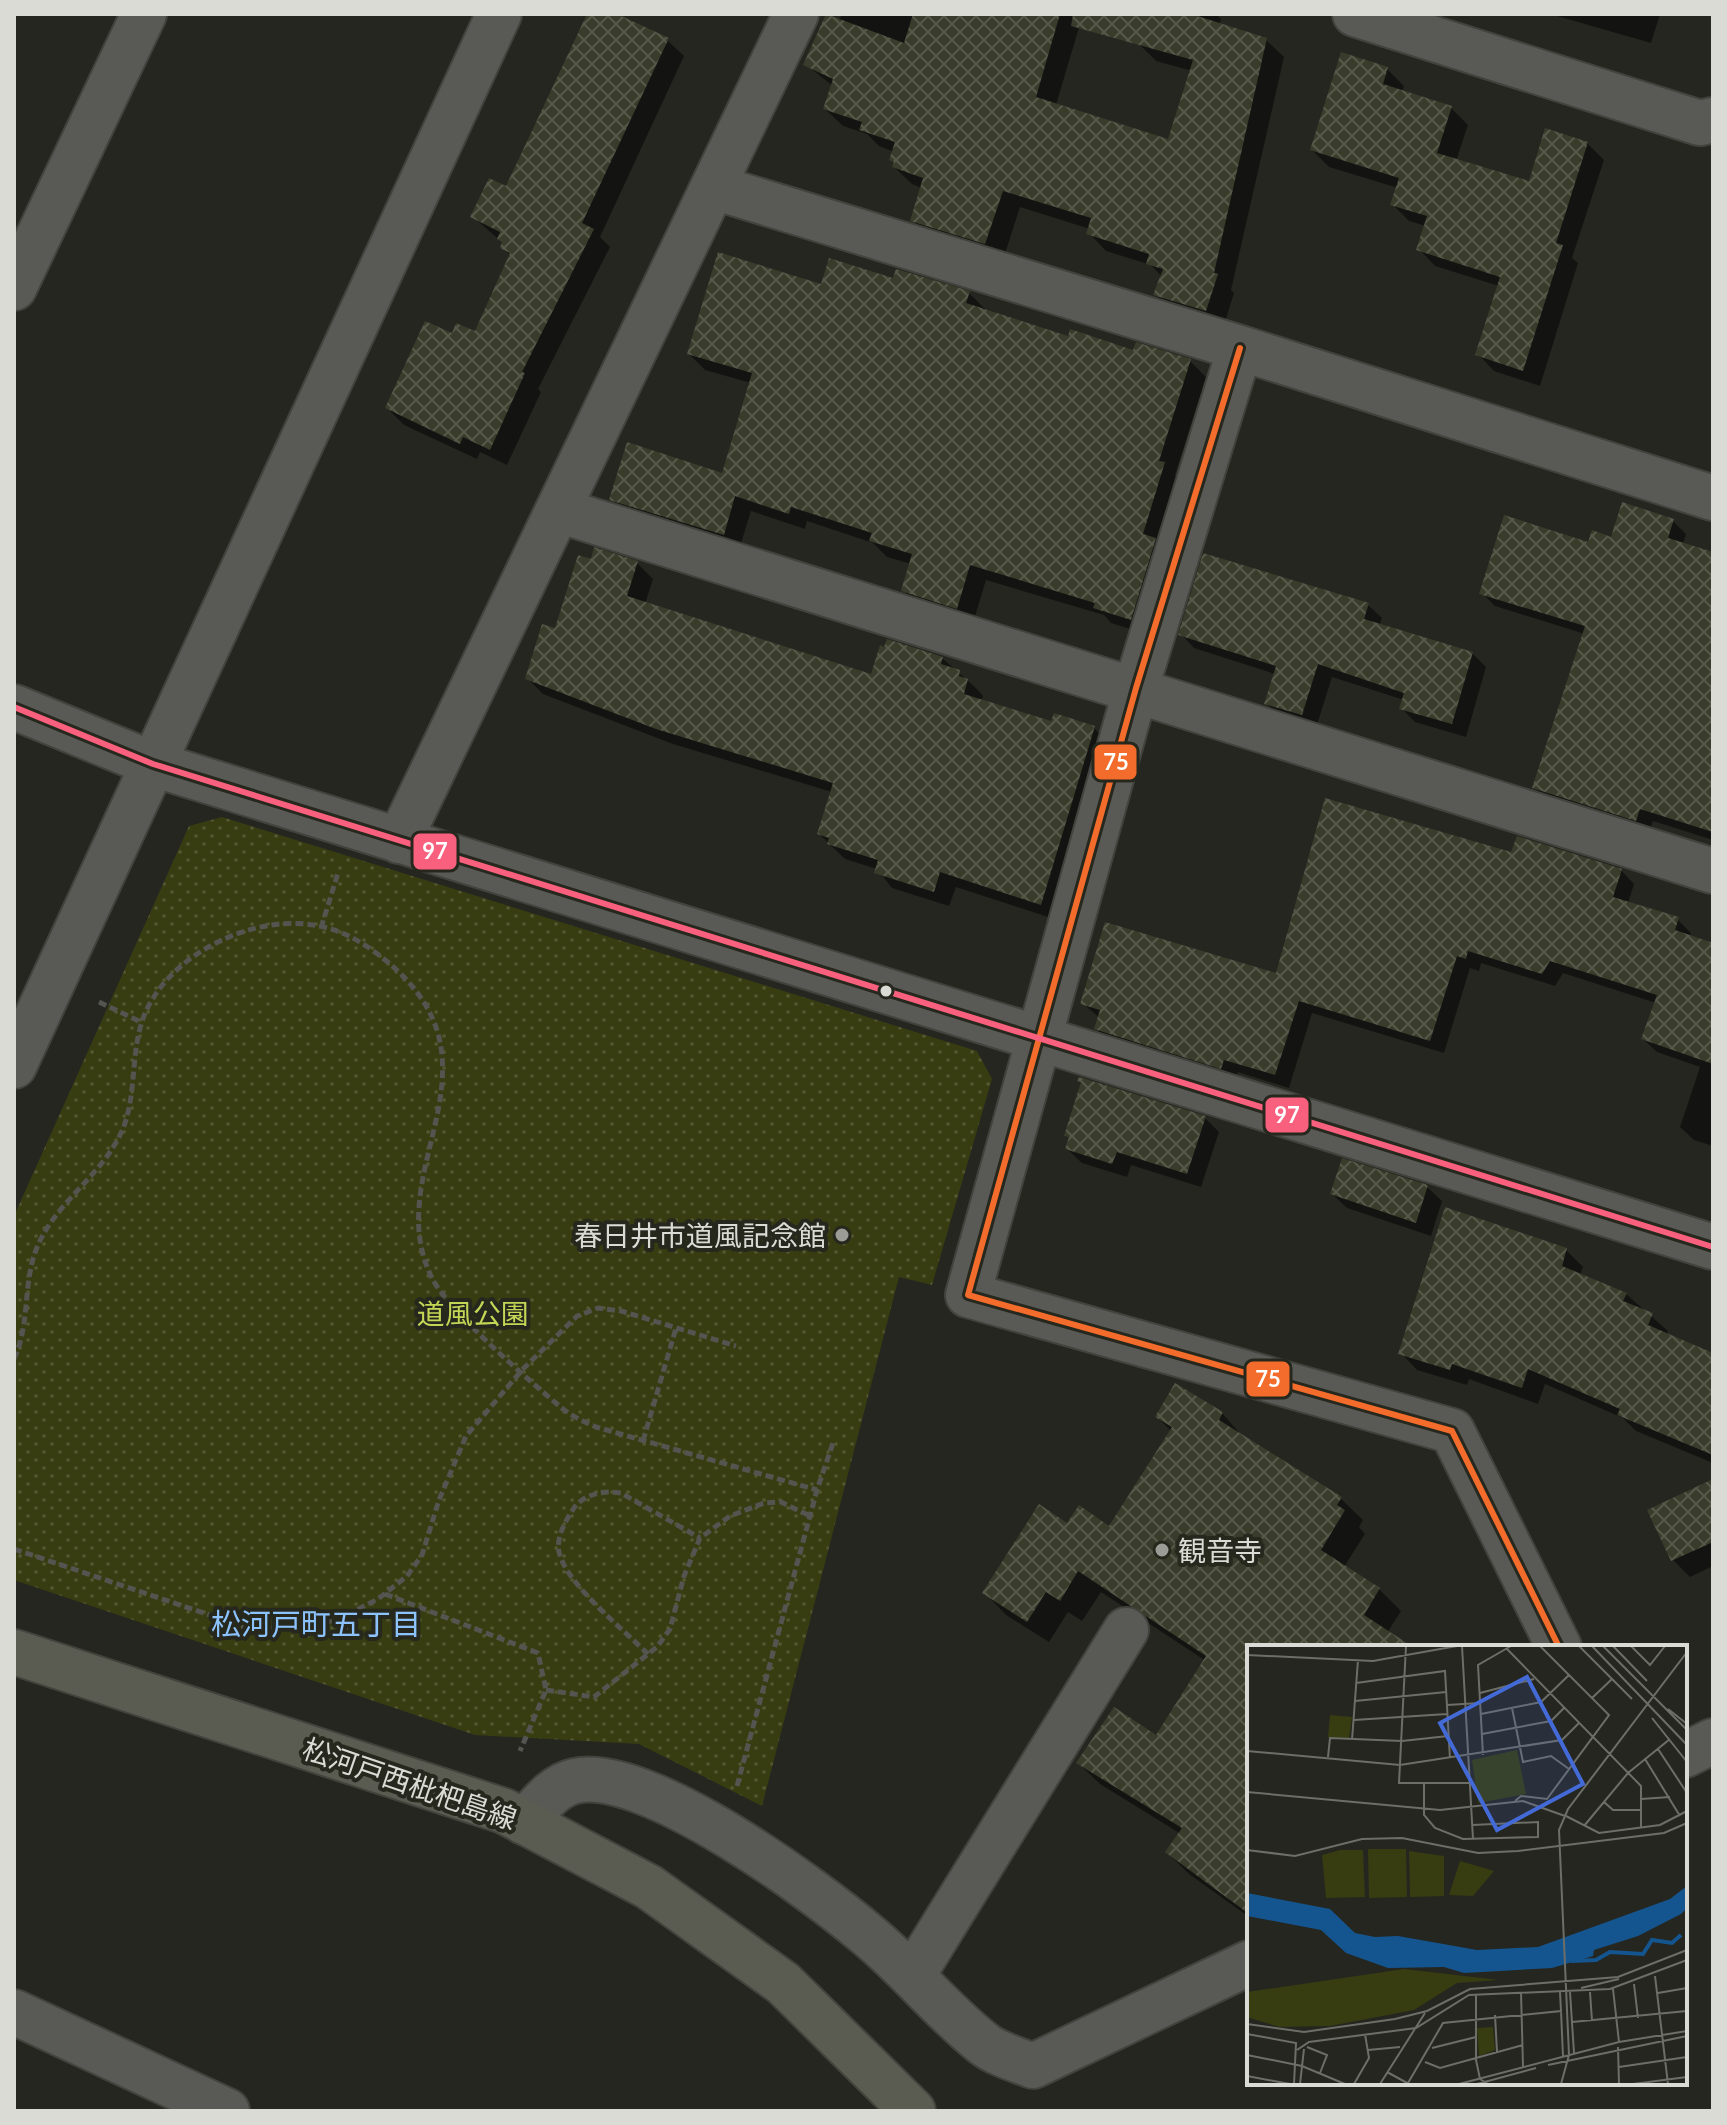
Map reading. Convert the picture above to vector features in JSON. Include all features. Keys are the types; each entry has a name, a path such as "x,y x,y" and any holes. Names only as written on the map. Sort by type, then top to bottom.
{"main road":[{"name":"松河戸西枇杷島線","path":"14,1652 504,1811 649,1887 783,1983 913,2111"}],"street":[{"path":"17,271 144,14"},
{"path":"14,1066 499,14"},
{"path":"1355,14 1700,123 1713,120"},
{"path":"399,841 714,187 792,15"},
{"path":"714,187 1240,348 1713,498"},
{"path":"1240,348 1136,688 968,1295 1452,1431 1558,1645"},
{"path":"558,510 1136,688 1713,871"},
{"path":"14,707 153,764 1041,1036 1713,1247"},
{"path":"913,1975 1126,1630"},
{"path":"1687,1754 1713,1741"},
{"path":"524,1822 551,1793 574,1781 607,1779 659,1797 748,1848 810,1891 868,1935 985,2046 1033,2066 1247,1964"},
{"path":"14,2012 227,2111"}],"path":[{"path":"321,928 353,826"},
{"path":"14,1359 24,1329 30,1271 37,1246 71,1195 95,1173 126,1121 141,1022 152,999 174,971 227,936 287,921 350,935 398,969 426,1004 442,1056 444,1087 418,1221 420,1247 433,1281 452,1305 566,1411 596,1427 817,1490"},
{"path":"99,1002 141,1022"},
{"path":"14,1549 251,1629 306,1627 339,1619 385,1594 407,1576 422,1555 439,1500 466,1436 522,1370 577,1316 598,1308 736,1346"},
{"path":"643,1441 676,1328"},
{"path":"734,1797 817,1490 834,1440"},
{"path":"648,1654 568,1573 559,1551 566,1520 577,1504 607,1491 621,1493 700,1538"},
{"path":"546,1690 594,1697 648,1654 670,1629 684,1576 700,1538 730,1516 764,1503 781,1502 810,1516"},
{"path":"385,1594 538,1653 546,1690 520,1751"}],"green space":[{"name":"道風公園","path":"222,817 977,1051 992,1079 932,1285 899,1277 762,1806 639,1744 475,1735 14,1580 14,1216 189,826"}],"building":[{"path":"587,14 617,14 669,38 582,223 594,229 522,372 525,373 490,450 463,437 460,444 385,408 425,321 452,333 456,323 475,331 510,253 500,248 502,242 497,239 500,232 470,217 489,178 506,186"},
{"path":"826,14 904,43 913,14 1060,14 1036,97 1168,139 1193,60 1071,26 1073,14 1191,14 1267,38 1214,273 1218,274 1206,311 1153,295 1163,269 1146,264 1149,254 1086,234 1091,218 1003,191 985,244 910,221 923,178 892,167 894,162 889,160 895,142 859,130 862,122 823,109 833,79 803,65"},
{"path":"1341,52 1388,67 1383,84 1452,106 1437,153 1529,181 1545,128 1588,142 1556,243 1563,245 1523,371 1475,355 1500,277 1416,250 1427,216 1390,205 1399,178 1310,150"},
{"path":"718,252 821,284 829,258 893,278 896,269 970,291 966,303 1068,336 1070,329 1133,350 1136,342 1191,359 1159,461 1165,462 1143,534 1156,538 1131,620 1093,608 1095,603 970,565 957,609 901,591 912,554 869,541 872,533 791,507 789,514 735,496 724,535 609,500 627,442 722,473 752,373 687,354"},
{"path":"1622,502 1674,519 1668,538 1713,552 1713,832 1640,809 1636,821 1532,788 1585,626 1479,594 1504,515 1588,542 1592,530 1611,537"},
{"path":"594,547 638,561 627,596 871,674 880,645 884,647 887,639 943,657 941,664 960,670 959,676 968,679 964,694 1051,721 1054,713 1095,726 1041,905 940,872 934,892 874,873 878,860 827,844 829,838 817,834 833,783 656,729 525,679 542,624 555,628 578,555 591,559"},
{"path":"1203,553 1369,603 1364,619 1473,652 1452,724 1399,709 1404,693 1318,664 1302,715 1264,704 1276,666 1178,635"},
{"path":"1325,798 1511,852 1517,836 1622,869 1613,897 1679,917 1675,930 1713,943 1713,1064 1641,1039 1657,995 1550,961 1542,974 1468,951 1466,959 1457,956 1430,1041 1299,1001 1275,1075 1224,1060 1221,1069 1094,1029 1100,1010 1080,1004 1105,922 1276,973"},
{"path":"1079,1077 1206,1116 1187,1174 1117,1152 1112,1164 1065,1149 1069,1137 1064,1136 1081,1082 1077,1081"},
{"path":"1342,1158 1428,1185 1416,1223 1330,1194"},
{"path":"1445,1207 1567,1248 1562,1266 1627,1293 1623,1301 1653,1313 1648,1325 1713,1353 1713,1455 1617,1415 1620,1409 1528,1369 1522,1388 1452,1364 1450,1370 1398,1354"},
{"path":"1175,1383 1223,1412 1219,1420 1342,1497 1337,1505 1345,1510 1321,1550 1380,1588 1364,1615 1410,1645 1247,1645 1247,1913 1165,1852 1182,1828 1076,1763 1114,1707 1156,1735 1206,1656 1078,1571 1060,1601 1046,1592 1027,1622 982,1593 1039,1504 1067,1523 1079,1505 1109,1526 1172,1427 1155,1417"},
{"path":"1713,1479 1713,1542 1671,1561 1647,1510"}],"transit line":[{"name":"75","path":"1240,348 1136,688 968,1295 1452,1431 1558,1645"},
{"name":"97","path":"14,707 153,764 1713,1247"}],"place":[{"name":"春日井市道風記念館","path":"842,1235"},
{"name":"観音寺","path":"1162,1550"}],"district":[{"name":"松河戸町五丁目","path":"316,1623"}]}
